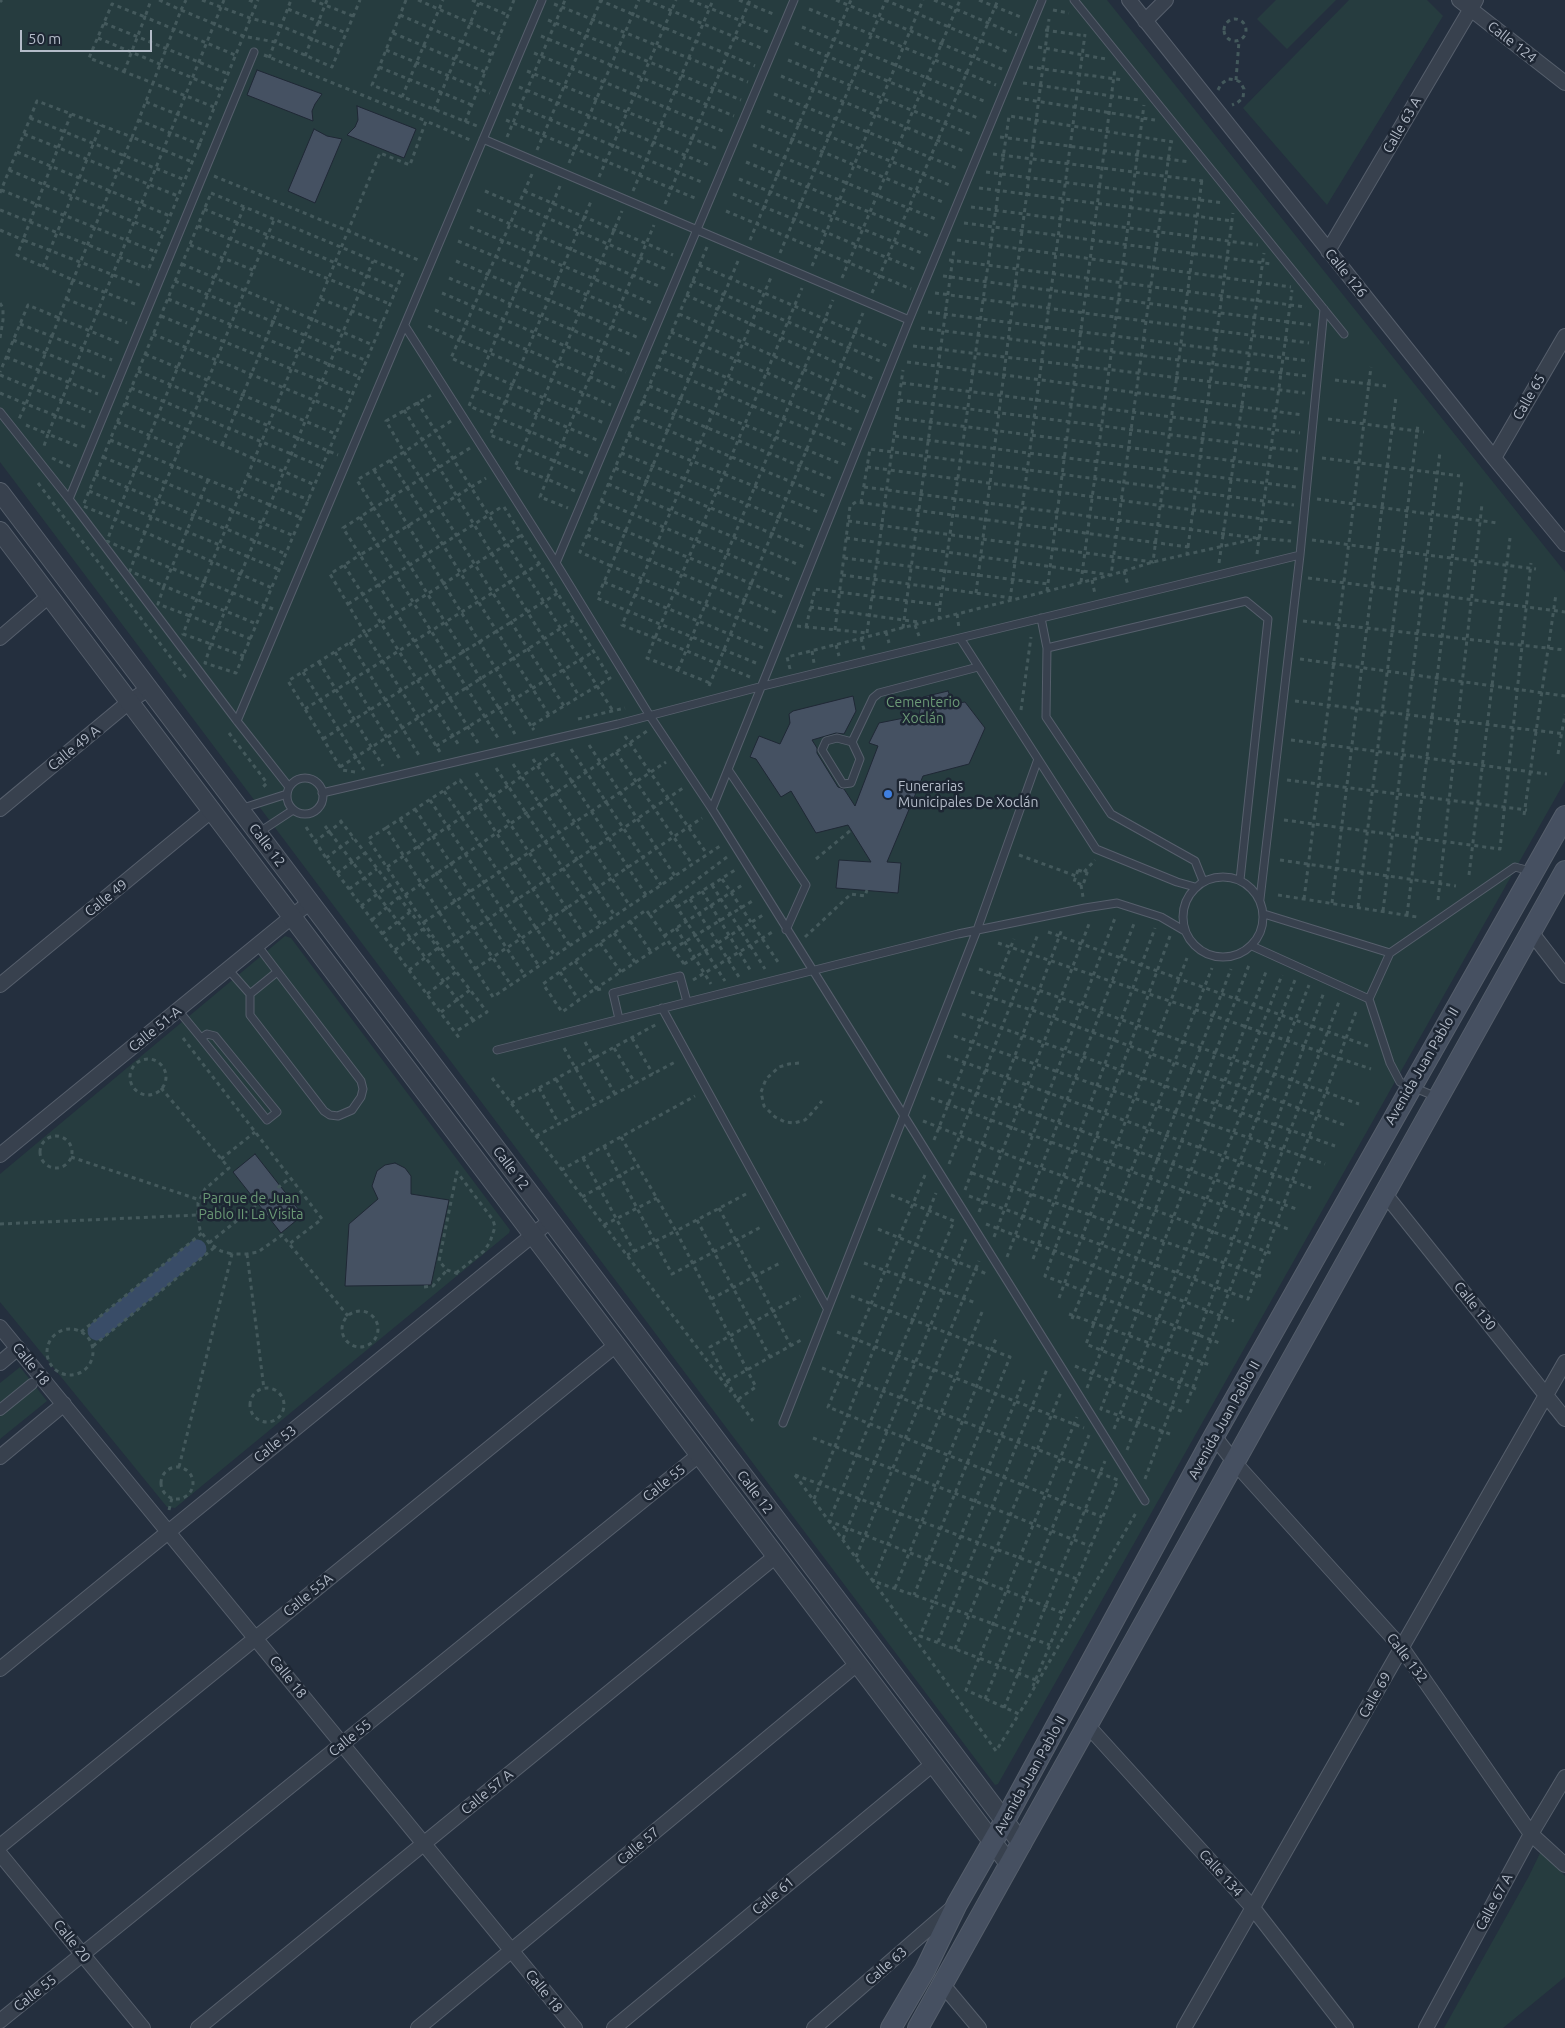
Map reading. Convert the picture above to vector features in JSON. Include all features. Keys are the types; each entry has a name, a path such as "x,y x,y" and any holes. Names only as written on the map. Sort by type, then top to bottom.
{"main road":[{"name":"Avenida Juan Pablo II","path":"891,2028 1214,1436 1565,816"},
{"name":"Avenida Juan Pablo II","path":"918,2028 1565,871"}],"street":[{"name":"Calle 126","path":"1128,0 1565,544"},
{"path":"1145,21 1166,0"},
{"name":"Calle 124","path":"1458,0 1473,5 1565,83"},
{"name":"Calle 63 A","path":"1328,251 1473,5"},
{"name":"Calle 65","path":"1494,458 1565,336"},
{"name":"Calle 12","path":"0,492 1022,1844"},
{"name":"Calle 12","path":"0,531 1010,1864"},
{"path":"0,638 49,596"},
{"name":"Calle 49 A","path":"0,809 148,689"},
{"name":"Calle 49","path":"0,984 211,811"},
{"name":"Calle 51-A","path":"0,1155 310,902"},
{"path":"1531,932 1565,976"},
{"name":"Calle 130","path":"1385,1194 1565,1419"},
{"name":"Calle 53","path":"0,1669 550,1221"},
{"name":"Calle 18","path":"0,1327 575,2028"},
{"name":"Calle 55A","path":"0,1846 616,1345"},
{"path":"0,1363 18,1348"},
{"name":"Calle 69","path":"1184,2028 1565,1362"},
{"path":"0,1410 32,1384"},
{"path":"0,1457 64,1404"},
{"name":"Calle 132","path":"1214,1436 1235,1463 1402,1648 1531,1834 1565,1865"},
{"name":"Calle 55","path":"0,2021 699,1455"},
{"path":"725,1490 742,1474"},
{"name":"Calle 57 A","path":"198,2028 776,1556"},
{"name":"Calle 57","path":"418,2028 857,1664"},
{"name":"Calle 134","path":"1088,1726 1253,1908 1346,2028"},
{"name":"Calle 61","path":"614,2028 933,1764"},
{"name":"Calle 67 A","path":"1426,2028 1531,1834 1565,1777"},
{"name":"Calle 20","path":"0,1854 143,2028"},
{"name":"Calle 63","path":"814,2028 957,1904"},
{"path":"943,1985 979,2028"}],"lane":[{"path":"237,721 542,0"},
{"path":"556,562 794,0"},
{"path":"712,810 909,320 1042,0"},
{"path":"1074,0 1107,40 1117,57 1141,82 1223,184 1234,201 1256,224 1344,334"},
{"path":"69,498 254,52"},
{"path":"482,142 698,230 909,320"},
{"path":"1260,899 1300,555 1324,309"},
{"path":"405,326 904,1115 1144,1501"},
{"path":"0,412 69,498 237,721 288,791 287,800 294,810 304,814 314,812 321,804 322,792 320,787 311,779 298,780 288,791 239,809"},
{"path":"322,792 650,716 762,686 1300,555"},
{"path":"1047,648 1246,601 1268,619 1240,880"},
{"path":"1042,618 1047,648 1046,717 1111,814 1195,861 1203,882"},
{"path":"960,638 1096,849 1177,882 1195,887"},
{"path":"852,742 838,738 826,741 822,750 844,784 851,783 860,759 852,742 866,710 879,693 978,667"},
{"path":"783,1423 977,930 1038,759"},
{"path":"729,771 806,885 786,930"},
{"path":"257,833 294,810"},
{"path":"1439,1097 1400,1082 1390,1063 1369,999 1390,953 1515,867 1534,872"},
{"path":"497,1050 977,930 1117,902 1161,917 1185,931 1202,952 1214,956 1228,957 1241,953 1252,946 1259,936 1263,926 1264,914 1260,899 1254,889 1240,880 1224,876 1213,877 1195,887 1189,894 1182,918 1185,931"},
{"path":"1264,914 1390,953"},
{"path":"228,969 250,994 250,1015 324,1111 330,1115 338,1116 352,1110 361,1097 363,1089 361,1081 257,945"},
{"path":"1252,946 1369,999"},
{"path":"250,994 277,972"},
{"path":"619,1019 613,993 680,976 687,1002"},
{"path":"662,1008 827,1308"},
{"path":"178,1010 267,1120 277,1112 215,1036 207,1034 201,1038"}],"path":[{"path":"124,72 150,0"},
{"path":"159,0 243,36 275,42 332,67 360,0"},
{"path":"75,452 78,446 18,421 186,0"},
{"path":"202,0 250,18 281,26 339,50"},
{"path":"42,453 55,416 224,0"},
{"path":"132,311 257,2 248,0"},
{"path":"269,58 291,0"},
{"path":"312,0 353,16"},
{"path":"305,56 327,0"},
{"path":"406,0 372,85 466,122 514,0"},
{"path":"418,0 500,36"},
{"path":"402,97 443,0"},
{"path":"472,0 479,1 508,15"},
{"path":"506,140 565,0"},
{"path":"536,152 600,0 758,67"},
{"path":"567,166 639,0"},
{"path":"646,0 765,50"},
{"path":"599,178 676,0"},
{"path":"690,0 771,34"},
{"path":"633,192 713,0"},
{"path":"739,0 749,2 779,16"},
{"path":"836,0 1005,70"},
{"path":"748,243 851,0"},
{"path":"778,256 885,0 1012,54"},
{"path":"811,269 923,0"},
{"path":"934,0 1020,36"},
{"path":"841,281 960,0"},
{"path":"979,0 1026,19"},
{"path":"872,294 998,0"},
{"path":"434,110 479,1"},
{"path":"665,205 749,2"},
{"path":"214,108 89,58 112,4 235,55"},
{"path":"554,4 751,83"},
{"path":"809,9 999,86"},
{"path":"288,10 346,33"},
{"path":"400,15 492,55"},
{"path":"1010,599 1088,16"},
{"path":"976,593 1047,30 1050,19"},
{"path":"1236,80 1239,41 1245,36 1245,25 1240,20 1232,19 1226,23 1224,34 1232,41 1239,41"},
{"path":"548,20 743,100"},
{"path":"104,22 228,74"},
{"path":"802,27 991,104"},
{"path":"1047,30 1107,40"},
{"path":"393,34 485,72"},
{"path":"541,36 737,117"},
{"path":"98,38 221,90"},
{"path":"795,43 984,120"},
{"path":"1038,48 1083,55 1117,57 1047,591"},
{"path":"386,50 501,97"},
{"path":"254,52 426,122 482,142"},
{"path":"534,53 729,134"},
{"path":"788,60 977,137"},
{"path":"379,67 472,105"},
{"path":"1029,67 1141,82"},
{"path":"527,71 722,151"},
{"path":"782,76 971,153"},
{"path":"1218,92 1224,81 1236,80 1243,85 1243,98 1237,103 1229,105"},
{"path":"1023,83 1144,100 1081,582"},
{"path":"520,87 715,168"},
{"path":"774,94 963,171"},
{"path":"1016,98 1174,123 1112,575"},
{"path":"156,252 1,191 16,152 37,100 192,162"},
{"path":"146,102 206,126"},
{"path":"512,104 708,184"},
{"path":"767,111 956,188"},
{"path":"72,114 17,255 134,304"},
{"path":"938,619 1009,116 1191,145"},
{"path":"30,118 185,180"},
{"path":"138,120 213,150"},
{"path":"506,120 701,201"},
{"path":"244,656 184,634 190,616 313,320 380,152 410,165 426,122"},
{"path":"43,267 101,125"},
{"path":"761,126 949,205"},
{"path":"24,134 178,196"},
{"path":"1000,137 1206,164 1199,200 1152,562"},
{"path":"753,145 942,222"},
{"path":"16,152 170,216"},
{"path":"993,154 1223,184"},
{"path":"746,162 935,238"},
{"path":"9,170 176,239"},
{"path":"204,172 430,265"},
{"path":"986,172 1199,200 1234,201 1187,554"},
{"path":"532,174 451,358 606,424"},
{"path":"739,179 928,256"},
{"path":"560,186 469,406 592,457"},
{"path":"979,188 1256,224"},
{"path":"485,191 671,271"},
{"path":"524,192 678,256"},
{"path":"272,588 241,574 83,506 211,193 403,273 302,518 236,673 205,663 211,644 219,627 225,611 233,593 241,574 248,557 255,541 291,454 373,261"},
{"path":"733,194 921,272"},
{"path":"585,474 490,435 592,198"},
{"path":"244,207 114,519 107,541 264,606"},
{"path":"971,207 1265,246 1218,566"},
{"path":"204,209 397,288"},
{"path":"0,210 149,269"},
{"path":"477,210 664,288"},
{"path":"577,492 515,467 622,211"},
{"path":"726,211 914,290"},
{"path":"257,624 130,571 274,220"},
{"path":"964,223 1290,266"},
{"path":"569,509 540,497 654,225"},
{"path":"198,226 390,304"},
{"path":"470,227 656,306"},
{"path":"0,230 142,286"},
{"path":"957,240 1309,290"},
{"path":"458,241 650,322"},
{"path":"190,245 253,270"},
{"path":"710,248 706,247 580,552 770,631"},
{"path":"903,628 948,295 951,260 954,249"},
{"path":"732,257 747,264"},
{"path":"739,260 597,598 756,663"},
{"path":"951,260 1324,309"},
{"path":"456,261 642,339"},
{"path":"182,264 373,345"},
{"path":"699,265 888,346"},
{"path":"764,271 780,278"},
{"path":"1257,557 1295,272"},
{"path":"750,677 622,625 772,274"},
{"path":"943,276 1314,325"},
{"path":"449,278 635,356"},
{"path":"175,281 367,361"},
{"path":"692,281 881,362"},
{"path":"795,284 810,290"},
{"path":"710,682 647,658 802,287"},
{"path":"442,293 628,373"},
{"path":"935,293 1311,344"},
{"path":"686,295 874,380"},
{"path":"825,297 840,303"},
{"path":"168,298 360,377"},
{"path":"66,299 127,324"},
{"path":"321,299 382,323"},
{"path":"678,670 833,300"},
{"path":"0,303 2,312 0,338"},
{"path":"91,412 0,374 6,356 28,305 119,343"},
{"path":"222,445 280,306"},
{"path":"855,309 870,316"},
{"path":"435,310 620,390"},
{"path":"928,312 1318,362"},
{"path":"717,684 709,686 862,313"},
{"path":"679,314 867,397"},
{"path":"161,316 353,394"},
{"path":"124,330 130,317"},
{"path":"20,324 112,360"},
{"path":"428,326 613,406"},
{"path":"921,328 1316,378"},
{"path":"671,332 860,412"},
{"path":"153,334 345,413"},
{"path":"0,393 85,427 122,336"},
{"path":"879,367 891,339"},
{"path":"13,340 105,378"},
{"path":"913,346 1314,394"},
{"path":"663,351 853,430"},
{"path":"145,354 336,434"},
{"path":"6,356 98,394"},
{"path":"907,362 1311,416"},
{"path":"657,366 846,445"},
{"path":"1304,899 1370,367"},
{"path":"867,633 903,370"},
{"path":"138,371 329,451"},
{"path":"775,617 876,373"},
{"path":"1335,380 1386,386"},
{"path":"902,383 1309,434"},
{"path":"649,386 839,463"},
{"path":"131,388 323,467"},
{"path":"476,388 599,440"},
{"path":"437,400 433,392 386,421 456,536 564,706"},
{"path":"1332,903 1396,398"},
{"path":"899,400 1306,452"},
{"path":"642,401 832,479"},
{"path":"417,402 613,711 630,706"},
{"path":"125,403 315,485"},
{"path":"404,410 580,696"},
{"path":"446,414 455,428"},
{"path":"636,417 826,496"},
{"path":"897,418 1304,469"},
{"path":"1328,419 1424,432"},
{"path":"450,421 404,452 357,480 515,734"},
{"path":"117,422 180,448"},
{"path":"1358,907 1418,424"},
{"path":"628,435 818,512"},
{"path":"894,436 1302,488"},
{"path":"110,440 302,518"},
{"path":"464,442 472,456"},
{"path":"468,449 342,528 478,743"},
{"path":"861,503 870,449 1300,506"},
{"path":"1383,911 1440,452"},
{"path":"621,453 811,530"},
{"path":"49,456 69,466 72,459"},
{"path":"103,457 294,536"},
{"path":"1322,458 1438,473 1461,478 1458,518 1407,915"},
{"path":"390,460 549,715"},
{"path":"867,467 1298,524"},
{"path":"615,468 804,547"},
{"path":"374,470 533,728 549,715 610,678 499,499"},
{"path":"481,471 490,485"},
{"path":"96,474 286,554"},
{"path":"248,476 309,500"},
{"path":"440,752 330,574 486,478"},
{"path":"36,480 191,683"},
{"path":"208,480 158,604 251,639"},
{"path":"608,484 797,564"},
{"path":"864,487 1223,534 1295,541"},
{"path":"89,491 280,570"},
{"path":"1316,499 1498,523"},
{"path":"601,501 790,580"},
{"path":"834,630 850,506 856,502 1188,547"},
{"path":"1438,900 1482,504"},
{"path":"348,604 503,506"},
{"path":"360,517 498,738"},
{"path":"594,518 783,597"},
{"path":"848,522 1152,562"},
{"path":"357,772 342,770 288,681 521,535"},
{"path":"587,535 777,612"},
{"path":"846,538 1112,575"},
{"path":"842,575 1018,599 1112,575 1152,562 1259,538"},
{"path":"1469,875 1510,538"},
{"path":"1312,540 1536,569"},
{"path":"844,558 1048,584"},
{"path":"1284,820 1500,849 1531,563"},
{"path":"305,709 539,564"},
{"path":"344,565 460,747"},
{"path":"1124,571 1128,588"},
{"path":"1307,578 1565,612"},
{"path":"1092,580 1095,596"},
{"path":"604,582 763,648"},
{"path":"806,627 814,589 940,605"},
{"path":"323,739 557,594"},
{"path":"1524,815 1556,594"},
{"path":"790,672 787,657 1010,599"},
{"path":"810,608 922,623"},
{"path":"957,614 960,630"},
{"path":"340,767 574,620"},
{"path":"1303,621 1565,650"},
{"path":"750,677 772,624"},
{"path":"915,625 920,640"},
{"path":"797,626 877,634"},
{"path":"1021,714 1032,631"},
{"path":"886,632 890,647"},
{"path":"861,638 865,654"},
{"path":"350,642 420,757"},
{"path":"836,645 840,660"},
{"path":"812,651 815,666"},
{"path":"335,652 401,762"},
{"path":"436,746 593,652"},
{"path":"1299,658 1565,696"},
{"path":"319,662 383,766"},
{"path":"303,672 364,770"},
{"path":"742,679 750,677"},
{"path":"1295,700 1563,734"},
{"path":"1558,754 1565,714"},
{"path":"226,730 267,783"},
{"path":"405,895 647,731"},
{"path":"625,736 707,854"},
{"path":"1291,740 1547,774"},
{"path":"589,745 675,876"},
{"path":"571,749 661,885"},
{"path":"616,752 692,864"},
{"path":"387,867 554,754 646,895"},
{"path":"533,759 630,906"},
{"path":"424,922 666,762"},
{"path":"514,764 615,916"},
{"path":"496,768 602,925"},
{"path":"476,773 585,936"},
{"path":"570,946 533,889 515,861 496,833 479,806 460,780 368,839 442,950 533,889 548,880 683,788"},
{"path":"1288,780 1526,809"},
{"path":"444,790 555,956"},
{"path":"430,800 540,966"},
{"path":"415,809 525,976"},
{"path":"475,969 702,818"},
{"path":"400,819 511,986"},
{"path":"314,842 341,821 470,990 486,1012 455,1032"},
{"path":"325,826 473,1020"},
{"path":"306,827 314,842 460,1039"},
{"path":"386,828 493,997 720,846"},
{"path":"816,859 851,830"},
{"path":"326,858 354,838"},
{"path":"337,873 365,853"},
{"path":"1019,856 1076,876"},
{"path":"650,915 727,857"},
{"path":"1084,872 1096,858"},
{"path":"1280,860 1456,886"},
{"path":"349,889 377,869"},
{"path":"677,907 735,870"},
{"path":"1078,870 1087,874 1083,885 1081,885 1074,882 1078,870"},
{"path":"722,878 780,965"},
{"path":"664,936 744,884"},
{"path":"361,906 390,885"},
{"path":"712,885 765,969"},
{"path":"1081,885 1084,898"},
{"path":"804,937 851,894 865,896 867,890"},
{"path":"702,891 752,973"},
{"path":"1278,895 1417,917"},
{"path":"372,920 399,897"},
{"path":"671,898 725,981"},
{"path":"690,899 739,977"},
{"path":"673,949 754,900"},
{"path":"668,941 562,1012 543,984 646,910 650,915 664,936 668,941 688,970"},
{"path":"382,934 410,912"},
{"path":"684,964 763,914"},
{"path":"994,1237 1115,918"},
{"path":"630,921 651,952"},
{"path":"1007,1257 1135,921"},
{"path":"979,1212 1089,924"},
{"path":"676,928 711,984"},
{"path":"1034,1259 1155,928"},
{"path":"395,950 424,929"},
{"path":"965,1190 1062,929"},
{"path":"691,982 774,931"},
{"path":"1048,932 1368,1046"},
{"path":"614,933 635,962"},
{"path":"949,1164 1038,934"},
{"path":"1170,936 1045,1276 1222,1344"},
{"path":"934,1140 1014,939"},
{"path":"600,943 621,972"},
{"path":"998,943 1371,1069"},
{"path":"409,970 438,948"},
{"path":"1059,1298 1187,958"},
{"path":"575,961 596,988"},
{"path":"1086,1388 1249,965"},
{"path":"1210,1364 1071,1316 1093,1266 1212,968"},
{"path":"979,969 1360,1104"},
{"path":"1195,1388 1086,1344 1231,969"},
{"path":"1170,1434 1101,1409 1267,969"},
{"path":"427,994 456,972"},
{"path":"560,972 579,1000"},
{"path":"1229,1109 1282,975"},
{"path":"1114,1430 1295,980"},
{"path":"1127,1450 1309,985"},
{"path":"592,991 601,989"},
{"path":"441,1012 470,990"},
{"path":"971,992 1032,1010 1347,1126"},
{"path":"1144,1482 1324,992"},
{"path":"1187,1404 1195,1388 1203,1362 1340,998"},
{"path":"969,1196 1248,1299 1259,1275 1292,1181 1357,1009"},
{"path":"962,1014 1335,1146"},
{"path":"511,1103 657,1024"},
{"path":"180,1034 322,1219 289,1244"},
{"path":"954,1036 1325,1164"},
{"path":"632,1038 653,1074"},
{"path":"585,1042 615,1094"},
{"path":"564,1048 596,1104"},
{"path":"614,1048 635,1083"},
{"path":"947,1056 1311,1188"},
{"path":"147,1059 159,1062 165,1072 164,1083 161,1088 157,1092 146,1094 135,1089 130,1079 136,1063 147,1059"},
{"path":"536,1136 677,1061"},
{"path":"799,1063 779,1067 766,1079 761,1092 764,1106 775,1117 784,1122 794,1123 805,1120 822,1101"},
{"path":"492,1078 627,1256 726,1382 753,1421"},
{"path":"556,1079 576,1115"},
{"path":"938,1079 1299,1210"},
{"path":"161,1088 228,1168 205,1190 200,1200 198,1215 202,1233 209,1243 221,1251 232,1254 247,1254 258,1252 282,1235 348,1316"},
{"path":"539,1088 559,1124"},
{"path":"562,1170 695,1096"},
{"path":"931,1098 1288,1229"},
{"path":"923,1121 1064,1177 1273,1254"},
{"path":"220,1159 255,1132"},
{"path":"51,1136 61,1136 69,1142 72,1152 71,1157 64,1166 59,1168 48,1166 41,1158 40,1148 46,1139 51,1136"},
{"path":"621,1137 676,1231 756,1387 737,1400"},
{"path":"604,1146 672,1274 763,1226"},
{"path":"71,1157 200,1200"},
{"path":"583,1158 634,1251"},
{"path":"582,1197 638,1165"},
{"path":"456,1273 484,1251 490,1242 495,1227 493,1220 456,1172 439,1261 447,1270 464,1276"},
{"path":"972,1173 1259,1275"},
{"path":"926,1175 828,1407 1102,1517"},
{"path":"209,1243 290,1178"},
{"path":"814,1500 936,1193"},
{"path":"627,1256 746,1194"},
{"path":"829,1521 954,1220 891,1195"},
{"path":"604,1225 657,1198"},
{"path":"719,1208 791,1346"},
{"path":"0,1224 198,1215"},
{"path":"697,1220 770,1357"},
{"path":"986,1224 1234,1321"},
{"path":"878,1229 987,1274"},
{"path":"81,1332 202,1233"},
{"path":"843,1540 966,1239"},
{"path":"93,1346 215,1247"},
{"path":"179,1467 232,1254"},
{"path":"247,1254 264,1389"},
{"path":"855,1557 979,1261"},
{"path":"711,1299 782,1262"},
{"path":"864,1264 976,1303"},
{"path":"424,1287 433,1286 447,1270"},
{"path":"726,1382 710,1347 800,1296"},
{"path":"851,1296 1010,1358 914,1595"},
{"path":"358,1312 369,1314 374,1318 378,1329 374,1340 370,1344 358,1347 348,1342 342,1332 342,1326 348,1316 358,1312"},
{"path":"873,1581 982,1312"},
{"path":"67,1329 81,1332 90,1340 93,1346 92,1360 89,1366 78,1374 63,1375 51,1366 48,1360 48,1347 54,1336 67,1329"},
{"path":"837,1332 1084,1428"},
{"path":"895,1588 997,1336"},
{"path":"726,1382 803,1339"},
{"path":"1072,1365 1182,1412"},
{"path":"822,1368 1118,1480 1030,1696"},
{"path":"938,1642 1047,1369"},
{"path":"1024,1380 920,1636 1036,1680"},
{"path":"264,1389 276,1391 283,1399 284,1410 281,1415 272,1421 256,1418 251,1408 252,1397 264,1389"},
{"path":"955,1649 1062,1392"},
{"path":"1019,1714 966,1690 1077,1417"},
{"path":"986,1699 1089,1436"},
{"path":"813,1438 1090,1546"},
{"path":"1004,1708 1105,1461"},
{"path":"179,1467 190,1473 193,1487 191,1492 183,1498 172,1498 163,1491 161,1481 166,1471 179,1467"},
{"path":"1077,1579 795,1475 996,1751 1137,1512"},
{"path":"169,1510 172,1498"},
{"path":"829,1521 1063,1613"},
{"path":"873,1581 1050,1645"}],"green space":[{"name":"Cementerio Xoclán","path":"0,0 1107,0 1565,572 1565,781 998,1784 995,1785 0,462"},
{"path":"1276,0 1336,0 1287,49 1257,19"},
{"path":"1349,0 1427,0 1443,16 1327,205 1243,108"},
{"name":"Parque de Juan Pablo II: La Visita","path":"285,936 291,938 510,1230 509,1233 175,1508 167,1507 0,1302 0,1174"},
{"path":"20,1367 47,1401 0,1439 0,1383"},
{"path":"1541,1851 1565,1876 1565,1977 1503,2028 1444,2028 1529,1876"}],"building":[{"path":"257,70 322,94 312,111 313,121 247,95"},
{"path":"357,106 416,129 404,158 347,135 355,127 358,120"},
{"path":"314,129 327,136 342,139 315,203 288,191"},
{"name":"Funerarias Municipales De Xoclán","path":"948,691 953,704 965,702 985,728 969,764 923,776 887,862 901,863 898,893 836,888 839,860 871,862 848,825 816,833 791,791 781,797 756,759 750,757 759,736 780,744 790,723 789,714 793,711 853,696 856,711 844,734 836,733 812,740 817,748 817,753 838,787 844,789 855,806 878,746 869,743 879,723 919,715 923,697"},
{"path":"255,1154 303,1215 281,1233 233,1172"},
{"path":"395,1163 405,1168 411,1176 411,1194 449,1200 431,1285 345,1286 349,1224 378,1199 372,1186 377,1171 385,1165"}],"waterway":[{"path":"97,1331 197,1249"}],"place":[{"name":"Funerarias Municipales De Xoclán","path":"888,794"}]}
